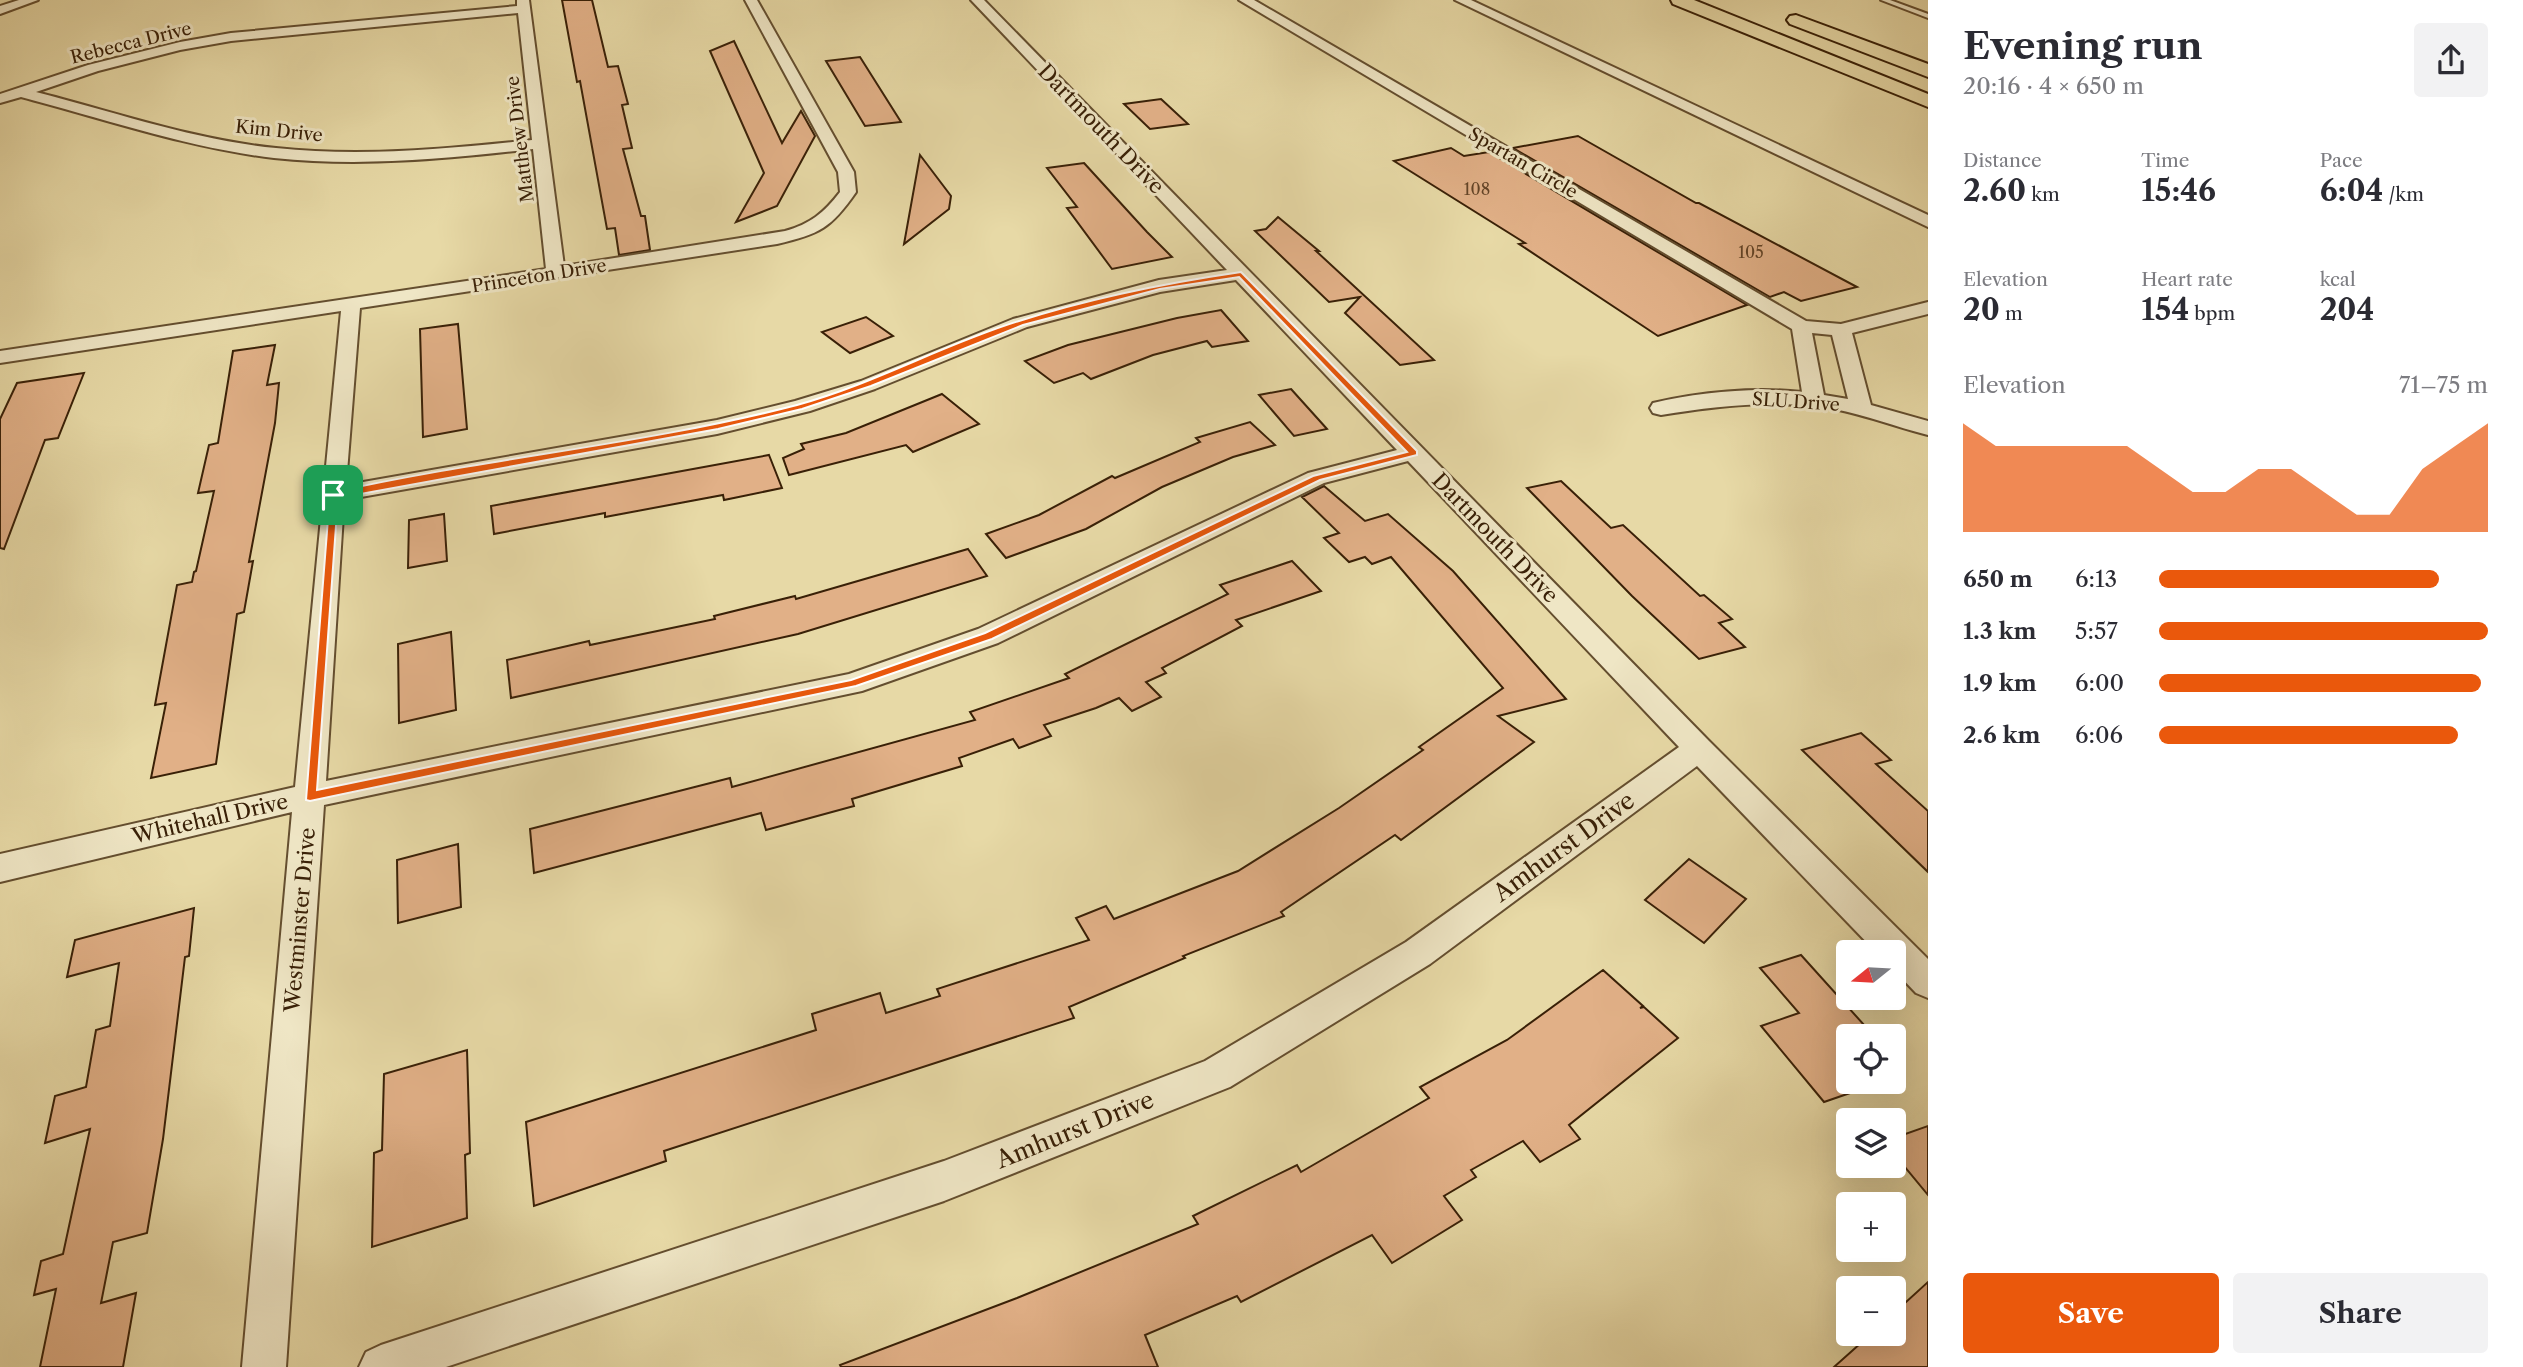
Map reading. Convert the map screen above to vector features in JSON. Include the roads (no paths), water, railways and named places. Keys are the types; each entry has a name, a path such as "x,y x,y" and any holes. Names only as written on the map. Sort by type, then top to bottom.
{"highway":[{"path":"1679,0 1928,101"},
{"path":"1789,8 1928,55"},
{"path":"1789,8 1928,71"}],"street":[{"path":"0,10 32,0"},
{"name":"Princeton Drive","path":"0,357 743,245 796,233 831,215 848,192 846,172 751,0"},
{"name":"Dartmouth Drive","path":"977,0 1699,750 1928,982"},
{"name":"Spartan Circle","path":"1245,0 1801,326 1841,330 1928,308"},
{"path":"1461,0 1928,222"},
{"name":"Matthew Drive","path":"523,4 556,273"},
{"name":"Rebecca Drive","path":"0,99 93,68 180,46 523,4"},
{"name":"Kim Drive","path":"20,92 213,142 274,153 353,157 442,155 540,144"},
{"path":"333,495 718,426 802,406 868,385 1020,323 1159,286 1241,274"},
{"name":"Westminster Drive","path":"264,1367 333,495 351,305"},
{"path":"1801,326 1814,400"},
{"path":"1841,330 1861,407"},
{"name":"SLU Drive","path":"1661,408 1774,397 1861,407 1928,428"},
{"name":"Whitehall Drive","path":"0,868 310,796 852,684 988,636 1316,478 1414,453"},
{"name":"Amhurst Drive","path":"381,1367 944,1181 1217,1074 1418,953 1699,750"}],"lane":[{"path":"1884,0 1928,16"}]}
